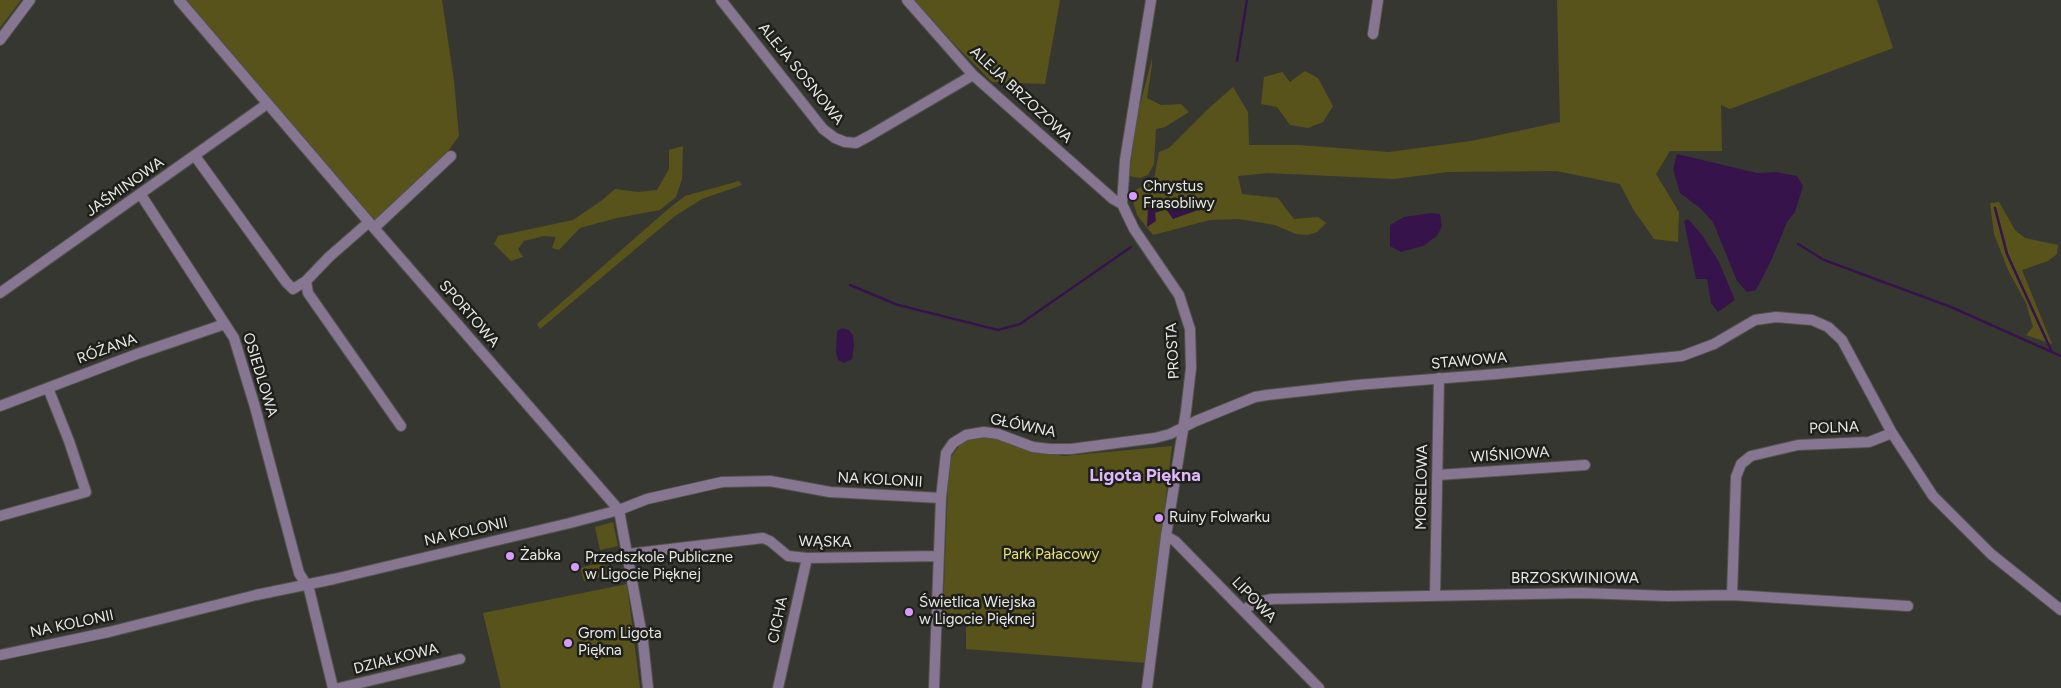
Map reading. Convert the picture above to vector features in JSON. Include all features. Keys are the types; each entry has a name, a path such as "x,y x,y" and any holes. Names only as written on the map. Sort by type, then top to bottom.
{"street":[{"path":"0,40 30,0"},
{"name":"SPORTOWA","path":"179,0 371,225 619,510 643,642 648,688"},
{"name":"ALEJA SOSNOWA","path":"721,0 823,129 835,138 845,142 856,143 973,75"},
{"name":"ALEJA BRZOZOWA","path":"907,0 973,75 1113,199 1122,204"},
{"name":"PROSTA","path":"1147,688 1166,536 1184,428 1191,368 1190,329 1186,316 1172,284 1134,229 1122,204 1125,160 1151,0"},
{"path":"1373,34 1378,0"},
{"name":"JAŚMINOWA","path":"0,293 267,104"},
{"path":"195,156 286,282 293,288 306,281 329,257 371,225 451,156"},
{"name":"OSIEDLOWA","path":"141,195 234,338 245,372 299,573 304,585 308,589 333,688"},
{"path":"306,281 308,293 401,426"},
{"name":"STAWOWA","path":"1184,428 1255,397 1267,395 1682,356 1714,344 1755,320 1776,317 1804,318 1821,323 1835,332 1849,353 1892,433"},
{"name":"RÓŻANA","path":"0,406 225,324"},
{"name":"MORELOWA","path":"1435,596 1439,378"},
{"path":"0,516 86,492 69,441 48,388"},
{"name":"GŁÓWNA","path":"934,688 941,498 946,452 954,443 966,436 984,432 998,434 1033,447 1071,449 1155,438 1184,428"},
{"path":"1892,433 1933,496 1991,554 2061,610"},
{"name":"POLNA","path":"1732,594 1736,477 1741,464 1751,456 1789,447 1813,443 1869,442 1892,433"},
{"name":"WIŚNIOWA","path":"1438,475 1585,465"},
{"name":"NA KOLONII","path":"0,655 109,632 561,526 619,510 656,496 722,482 753,480 792,484 830,492 941,498"},
{"name":"LIPOWA","path":"1166,536 1176,541 1319,688"},
{"name":"WĄSKA","path":"628,554 763,538 770,541 788,556 807,558 939,556"},
{"name":"CICHA","path":"778,688 807,558"},
{"name":"BRZOSKWINIOWA","path":"1243,610 1257,602 1272,600 1597,593 1668,596 1732,594 1908,606"},
{"name":"DZIAŁKOWA","path":"340,688 460,659"}],"green space":[{"path":"0,0 21,0 0,28"},
{"path":"185,0 442,0 454,81 459,136 445,155 375,222"},
{"path":"914,0 1060,0 1045,84 992,82"},
{"path":"1557,0 1877,0 1893,48 1730,109 1721,105 1722,151 1670,151 1656,174 1679,212 1678,242 1654,239 1633,209 1620,184 1557,171 1448,172 1394,179 1268,173 1238,176 1242,194 1278,198 1294,219 1318,217 1326,223 1317,232 1308,235 1296,234 1275,225 1239,219 1210,220 1153,235 1137,215 1131,193 1154,179 1159,152 1169,148 1233,87 1248,112 1249,145 1299,145 1389,152 1471,141 1560,122"},
{"path":"1152,58 1147,98 1161,105 1181,104 1189,112 1165,127 1156,129 1154,164 1148,175 1140,178 1129,176 1137,117"},
{"path":"1305,71 1318,78 1333,106 1323,122 1308,128 1290,125 1277,107 1261,104 1264,77 1282,72 1290,82"},
{"path":"683,146 682,179 676,197 660,210 617,218 580,228 559,250 552,248 556,237 544,236 524,241 518,249 523,257 511,261 494,244 498,236 573,220 615,189 638,192 657,190 669,169 669,150"},
{"path":"739,181 742,185 702,199 675,216 540,329 537,324 685,196"},
{"path":"1999,202 2015,230 2025,238 2058,245 2057,254 2048,261 2022,270 2052,344 2026,335 2033,327 2026,303 2008,270 1994,234 1990,203"},
{"name":"Park Pałacowy","path":"990,435 1036,452 1064,456 1172,446 1146,663 966,649 966,624 943,610 949,460 962,442 975,436"},
{"path":"613,522 618,546 600,550 595,527"},
{"path":"604,562 608,575 584,581 580,568"},
{"name":"Grom Ligota Piękna","path":"627,584 640,688 501,688 483,613"}],"shaded area":[{"path":"1677,154 1757,173 1776,172 1797,176 1803,186 1795,212 1787,222 1771,261 1756,290 1747,292 1737,281 1713,222 1700,208 1680,193 1673,169"},
{"path":"1191,196 1198,210 1173,219 1166,209 1155,213 1156,221 1147,227 1148,207"},
{"path":"1431,213 1440,214 1442,226 1437,236 1423,246 1401,252 1390,246 1390,225 1404,217"},
{"path":"1688,219 1702,235 1719,262 1735,300 1718,312 1711,303 1707,279 1696,279 1684,221"},
{"path":"842,328 849,330 853,335 854,346 852,359 844,363 838,360 836,352 837,331"}],"waterway":[{"path":"1237,61 1247,0"},
{"path":"1995,208 2007,254 2051,350"},
{"path":"1798,244 1824,260 1951,307 2061,356"},
{"path":"850,285 898,305 998,330 1020,324 1131,247"}],"place":[{"name":"Chrystus Frasobliwy","path":"1133,196"},
{"name":"Ruiny Folwarku","path":"1159,518"},
{"name":"Żabka","path":"510,556"},
{"name":"Przedszkole Publiczne w Ligocie Pięknej","path":"575,567"},
{"name":"Świetlica Wiejska w Ligocie Pięknej","path":"909,612"},
{"name":"Grom Ligota Piękna","path":"568,643"}],"district":[{"name":"Ligota Piękna","path":"1145,476"}]}
